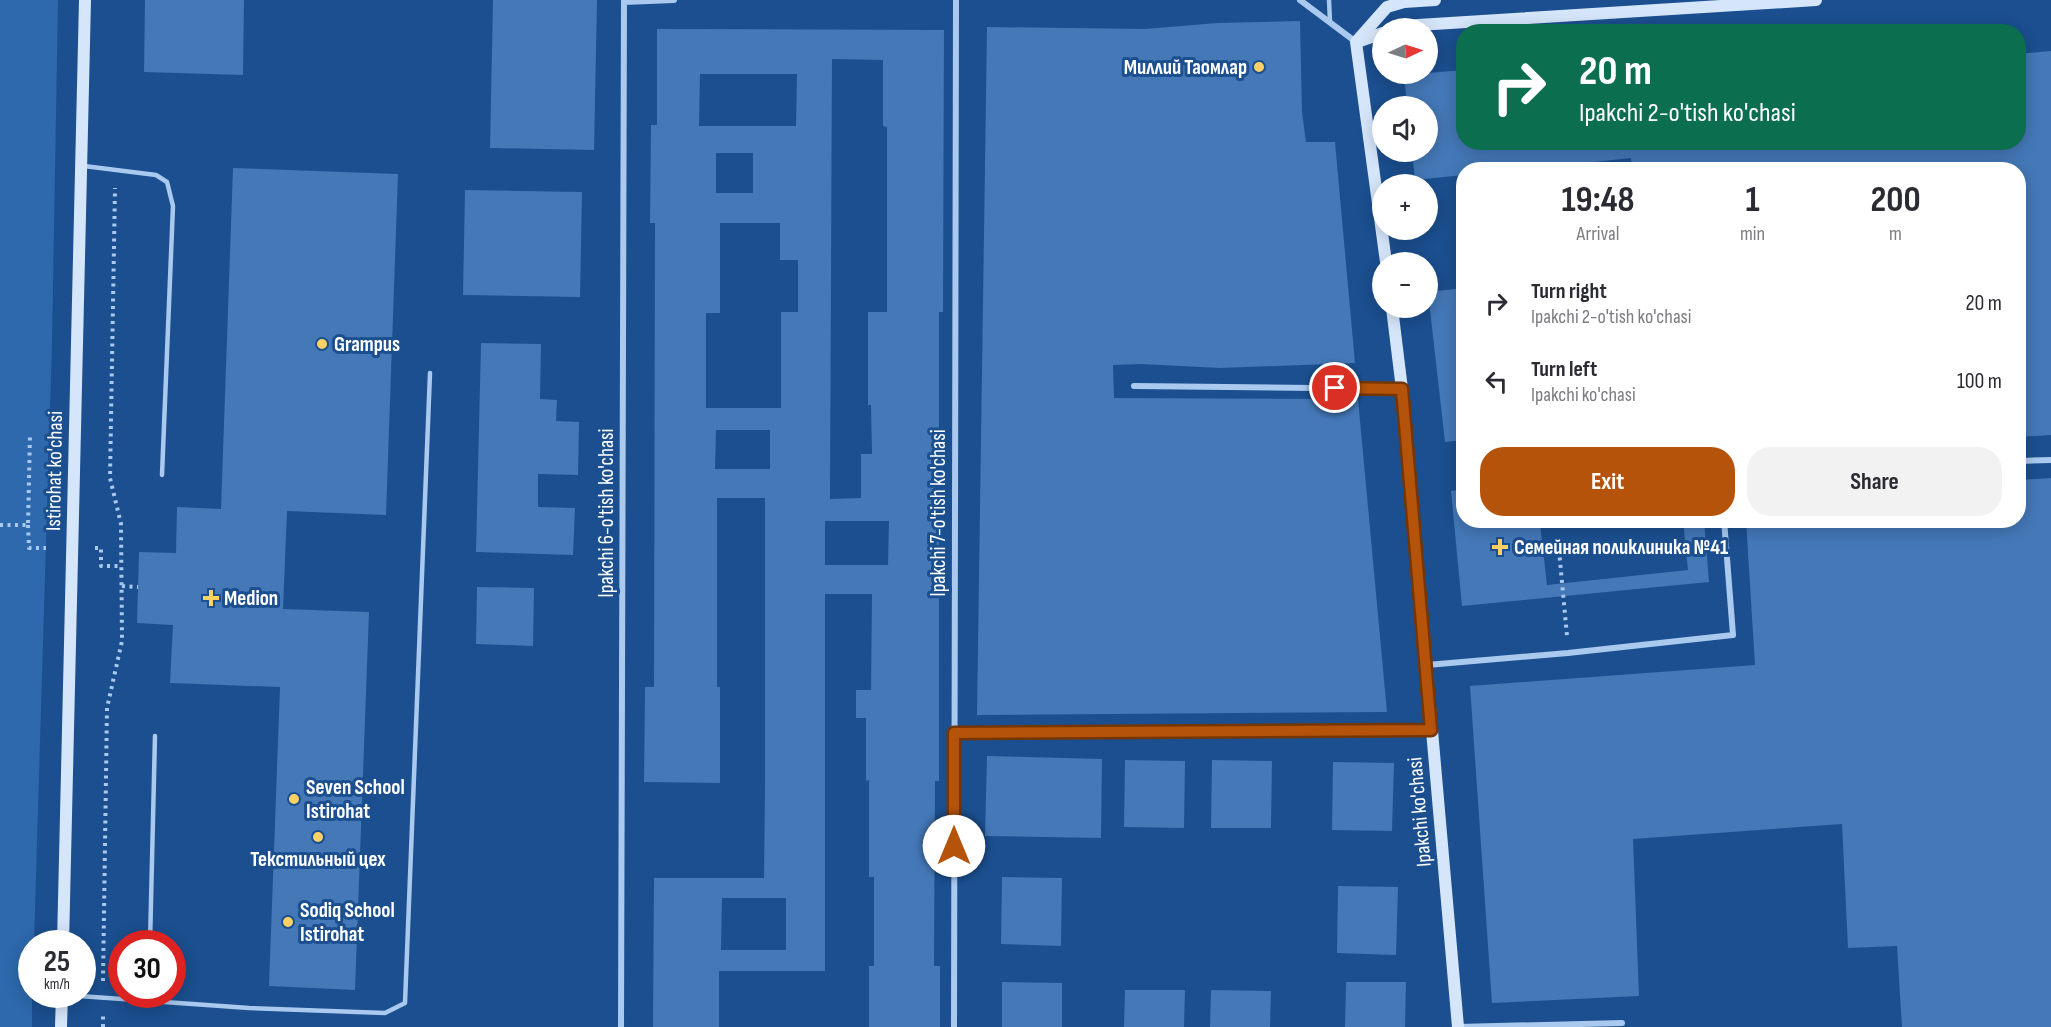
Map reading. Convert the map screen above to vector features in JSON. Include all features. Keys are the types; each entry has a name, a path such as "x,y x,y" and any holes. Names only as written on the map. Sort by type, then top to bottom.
{"main road":[{"name":"Istirohat ko'chasi","path":"63,930 85,0"},
{"path":"1385,252 1356,42 1387,7 1404,2 1435,0"},
{"path":"1438,24 1816,0"},
{"path":"1356,42 1372,37"},
{"name":"Ipakchi ko'chasi","path":"1393,318 1402,389 1458,1027"},
{"path":"61,1027 62,1008"}],"street":[{"path":"624,1 674,0"},
{"name":"Ipakchi 7-o'tish ko'chasi","path":"954,1027 956,0"},
{"path":"1300,0 1356,42"},
{"name":"Ipakchi 6-o'tish ko'chasi","path":"621,1027 624,1"},
{"path":"1134,386 1402,389"},
{"path":"2026,461 2051,459"},
{"path":"1427,665 1568,653 1733,635 1725,528"},
{"path":"954,733 1431,730"},
{"path":"1458,1027 1622,1023"}],"lane":[{"path":"1329,0 1330,22"},
{"path":"81,165 156,175 167,182 172,206 162,476"},
{"path":"186,1004 385,1013 405,1002 430,373"},
{"path":"150,930 155,736"},
{"path":"96,997 108,998"}],"path":[{"path":"102,1027 107,708 122,641 121,524 110,478 115,179"},
{"path":"30,434 29,548 46,548"},
{"path":"0,525 28,525"},
{"path":"95,549 101,548 101,566 122,566"},
{"path":"1559,550 1568,653"},
{"path":"122,586 138,587"}],"shaded area":[{"path":"0,0 58,0 52,343 34,930 18,930 18,1008 32,1008 32,1027 0,1027"}],"building":[{"path":"145,0 244,0 243,75 144,72"},
{"path":"493,0 597,0 594,150 490,148"},
{"path":"1300,21 1302,112 1306,142 1335,142 1355,363 1220,368 1113,365 1114,398 1358,399 1387,712 977,715 987,27 1145,29 1217,23"},
{"path":"657,29 944,30 943,312 939,312 939,781 935,781 934,966 940,966 940,1027 869,1027 869,966 874,966 874,877 869,877 869,780 866,781 866,718 856,718 856,690 871,690 872,594 825,594 825,971 719,971 719,1027 653,1027 654,878 764,878 765,783 765,498 717,498 717,687 720,687 720,783 644,782 645,687 654,687 655,223 650,223 651,125 657,125","holes":["832,59 883,60 883,126 887,127 887,312 868,312 868,405 871,405 872,454 861,454 861,498 830,499","700,74 797,74 796,126 699,126","716,153 753,153 753,193 716,193","720,223 780,223 780,260 798,260 798,312 781,312 781,408 706,408 706,313 720,313","716,430 770,430 770,469 715,469","825,521 889,521 888,565 825,565","722,898 786,898 786,950 721,950"]},
{"path":"2051,51 2051,435 2026,437 2026,162 1631,162 1631,158 1594,162 1456,162 1456,176 1438,178 1438,174 1414,174 1413,162 1438,162 1438,96 1406,96 1405,84 1438,84 1438,72 1456,71 1456,150 2026,150 2026,53"},
{"path":"233,168 398,174 386,515 287,511 283,609 369,612 355,990 269,986 280,687 170,683 173,625 137,623 139,552 176,553 177,507 221,509"},
{"path":"465,190 582,192 580,297 463,295"},
{"path":"1456,289 1456,441 1445,442 1431,318 1438,318 1438,291"},
{"path":"481,343 541,344 540,399 557,400 556,421 579,422 578,475 538,474 538,507 575,508 573,555 476,552"},
{"path":"2051,478 2051,1027 1902,1027 1897,946 1848,948 1842,824 1633,839 1639,996 1492,1003 1470,686 1755,665 1746,528 2026,528 2026,480"},
{"name":"Семейная поликлиника №41","path":"1456,490 1456,528 1540,528 1547,585 1688,570 1684,528 1705,528 1709,582 1462,606 1451,491"},
{"path":"477,587 534,588 533,646 476,644"},
{"path":"987,756 1102,759 1101,838 985,836"},
{"path":"1125,760 1185,761 1184,828 1124,827"},
{"path":"1212,760 1272,761 1271,828 1211,828"},
{"path":"1333,762 1394,763 1392,831 1332,830"},
{"path":"1002,877 1062,878 1061,946 1001,944"},
{"path":"1338,886 1398,887 1396,955 1337,953"},
{"path":"1002,982 1062,983 1062,1027 1002,1027"},
{"path":"1346,982 1406,982 1405,1027 1345,1027"},
{"path":"1125,990 1185,990 1184,1027 1124,1027"},
{"path":"1211,990 1271,991 1270,1027 1210,1027"}],"place":[{"name":"Миллий Таомлар","path":"1259,67"},
{"name":"Grampus","path":"322,344"},
{"name":"Семейная поликлиника №41","path":"1500,547"},
{"name":"Medion","path":"211,598"},
{"name":"Seven School Istirohat","path":"294,799"},
{"name":"Текстильный цех","path":"318,837"},
{"name":"Sodiq School Istirohat","path":"288,922"}],"route":[{"path":"954,846 954,733 1431,730 1402,389 1335,388"}]}
